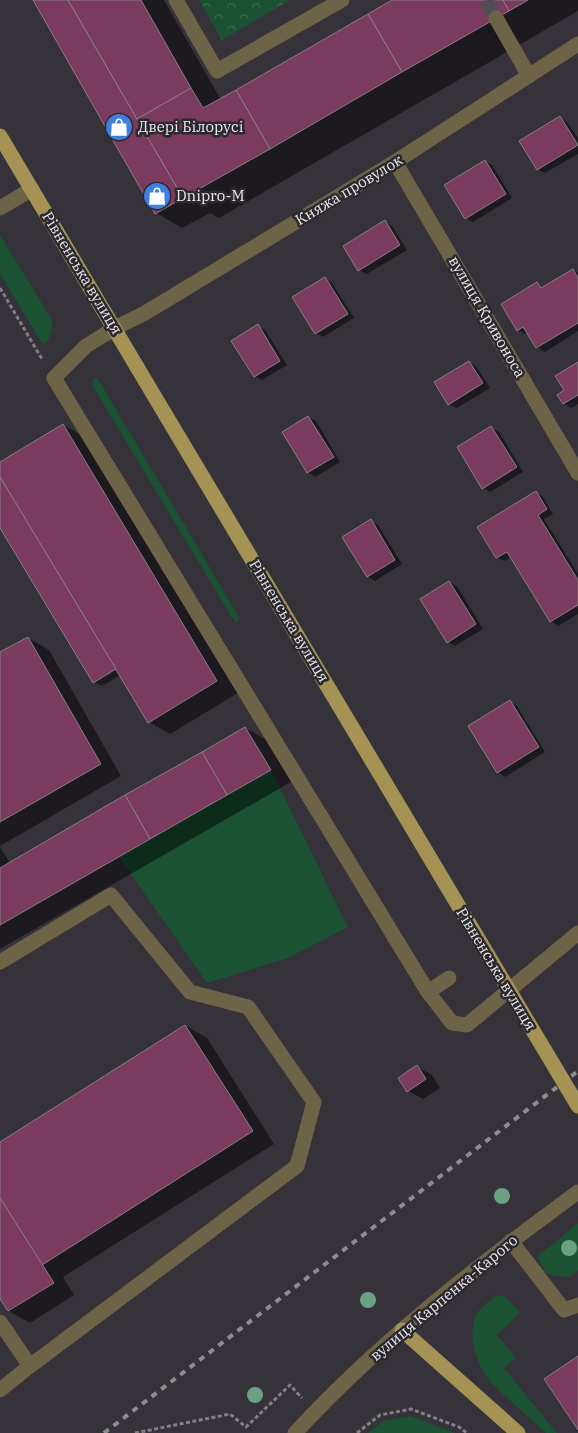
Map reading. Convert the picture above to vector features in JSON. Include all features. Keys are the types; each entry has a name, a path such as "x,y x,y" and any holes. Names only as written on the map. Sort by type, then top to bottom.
{"main road":[{"name":"Рівненська вулиця","path":"0,136 578,1106"},
{"path":"402,1330 518,1433"}],"street":[{"path":"176,0 217,71 342,0"},
{"path":"496,18 529,76"},
{"name":"Княжа провулок","path":"54,378 86,346 175,295 395,162 578,44"},
{"name":"вулиця Кривоноса","path":"395,162 578,473"},
{"path":"0,208 32,189"},
{"path":"54,378 428,992 452,1023 467,1025 578,933"},
{"path":"0,962 110,895 190,992 248,1007 314,1102 296,1166 0,1390"},
{"path":"428,992 449,978"},
{"name":"вулиця Карпенка-Карого","path":"295,1433 402,1330 511,1241 578,1192"},
{"path":"511,1241 564,1310 578,1305"},
{"path":"0,1322 30,1366"}],"path":[{"path":"0,288 54,378"},
{"path":"135,1433 230,1414 246,1427 290,1386 315,1412"},
{"path":"356,1433 380,1415 411,1409 459,1427 467,1433"}],"green space":[{"path":"199,0 290,0 222,40"},
{"path":"0,235 52,320 51,334 43,345 0,274"},
{"path":"97,377 240,619 236,622 94,388 93,380"},
{"path":"271,770 348,927 288,958 207,983 119,857"},
{"path":"578,1223 578,1271 569,1277 546,1273 537,1257"},
{"path":"497,1295 506,1297 520,1313 497,1335 516,1358 504,1368 557,1433 546,1433 497,1388 485,1375 477,1358 472,1330 474,1321 479,1310"},
{"path":"411,1416 455,1433 368,1433 383,1421"}],"building":[{"path":"33,0 68,0 183,198 155,214"},
{"path":"68,0 141,0 191,88 137,119"},
{"path":"392,0 503,0 509,11 402,72 368,14"},
{"path":"503,0 528,0 509,11"},
{"path":"368,14 402,72 270,149 236,90"},
{"path":"191,88 203,108 236,90 270,149 183,198 137,119"},
{"path":"560,116 578,145 537,170 519,141"},
{"path":"485,160 506,194 465,219 444,185"},
{"path":"385,220 400,245 358,271 343,246"},
{"path":"573,269 578,278 578,323 536,348 523,327 517,331 501,304 537,282 541,288"},
{"path":"325,277 348,314 315,334 292,297"},
{"path":"258,324 280,361 254,377 231,341"},
{"path":"469,361 483,383 448,405 434,382"},
{"path":"578,362 578,395 563,404 557,395 564,390 555,376"},
{"path":"308,416 334,457 307,473 282,432"},
{"path":"63,424 217,681 148,723 0,477 0,462"},
{"path":"491,426 517,467 482,489 457,447"},
{"path":"0,477 116,669 93,683 0,528"},
{"path":"536,491 547,509 538,515 578,580 578,605 550,622 507,552 496,558 477,527"},
{"path":"371,519 395,560 367,577 342,537"},
{"path":"449,581 476,624 447,643 420,599"},
{"path":"28,637 101,764 0,822 0,652"},
{"path":"510,700 539,747 497,773 468,726"},
{"path":"245,727 271,770 227,795 202,752"},
{"path":"202,752 227,795 150,839 125,795"},
{"path":"125,795 150,839 0,925 0,868"},
{"path":"185,1025 253,1131 42,1265 0,1198 0,1142"},
{"path":"417,1065 426,1079 407,1092 398,1078"},
{"path":"0,1198 54,1283 8,1311 0,1299"},
{"path":"578,1356 578,1430 544,1379"}],"tunnel":[{"path":"486,0 496,18"}],"railway":[{"path":"104,1433 578,1071"}],"place":[{"name":"Двері Білорусі","path":"119,127"},
{"name":"Dnipro-M","path":"157,196"}]}
